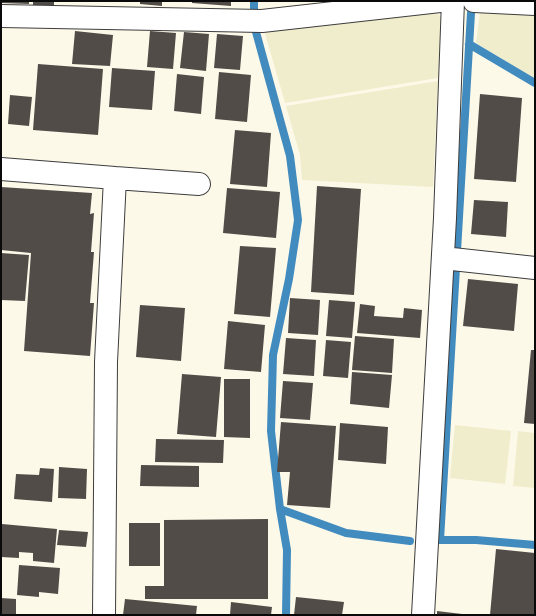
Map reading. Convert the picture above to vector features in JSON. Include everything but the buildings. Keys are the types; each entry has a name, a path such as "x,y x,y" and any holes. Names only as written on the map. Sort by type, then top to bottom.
{"street":[{"path":"1,16 262,21 440,1"},
{"path":"423,615 453,259 453,1"},
{"path":"474,1 535,4"},
{"path":"1,169 199,184"},
{"path":"104,615 106,362 115,178"},
{"path":"453,259 535,268"}],"shaded area":[{"path":"431,10 444,18 438,78 285,103 264,30"},
{"path":"480,13 535,15 535,79 476,43"},
{"path":"438,81 433,187 302,180 300,155 286,106"},
{"path":"455,425 511,431 505,484 450,478"},
{"path":"518,431 535,433 535,488 513,486"}],"waterway":[{"path":"254,1 254,13"},
{"path":"471,13 440,540 476,540 535,545"},
{"path":"256,32 290,156 298,220 289,279 273,355 271,431 280,509 287,550 286,615"},
{"path":"469,44 535,83"},
{"path":"280,509 346,533 410,541"}]}
